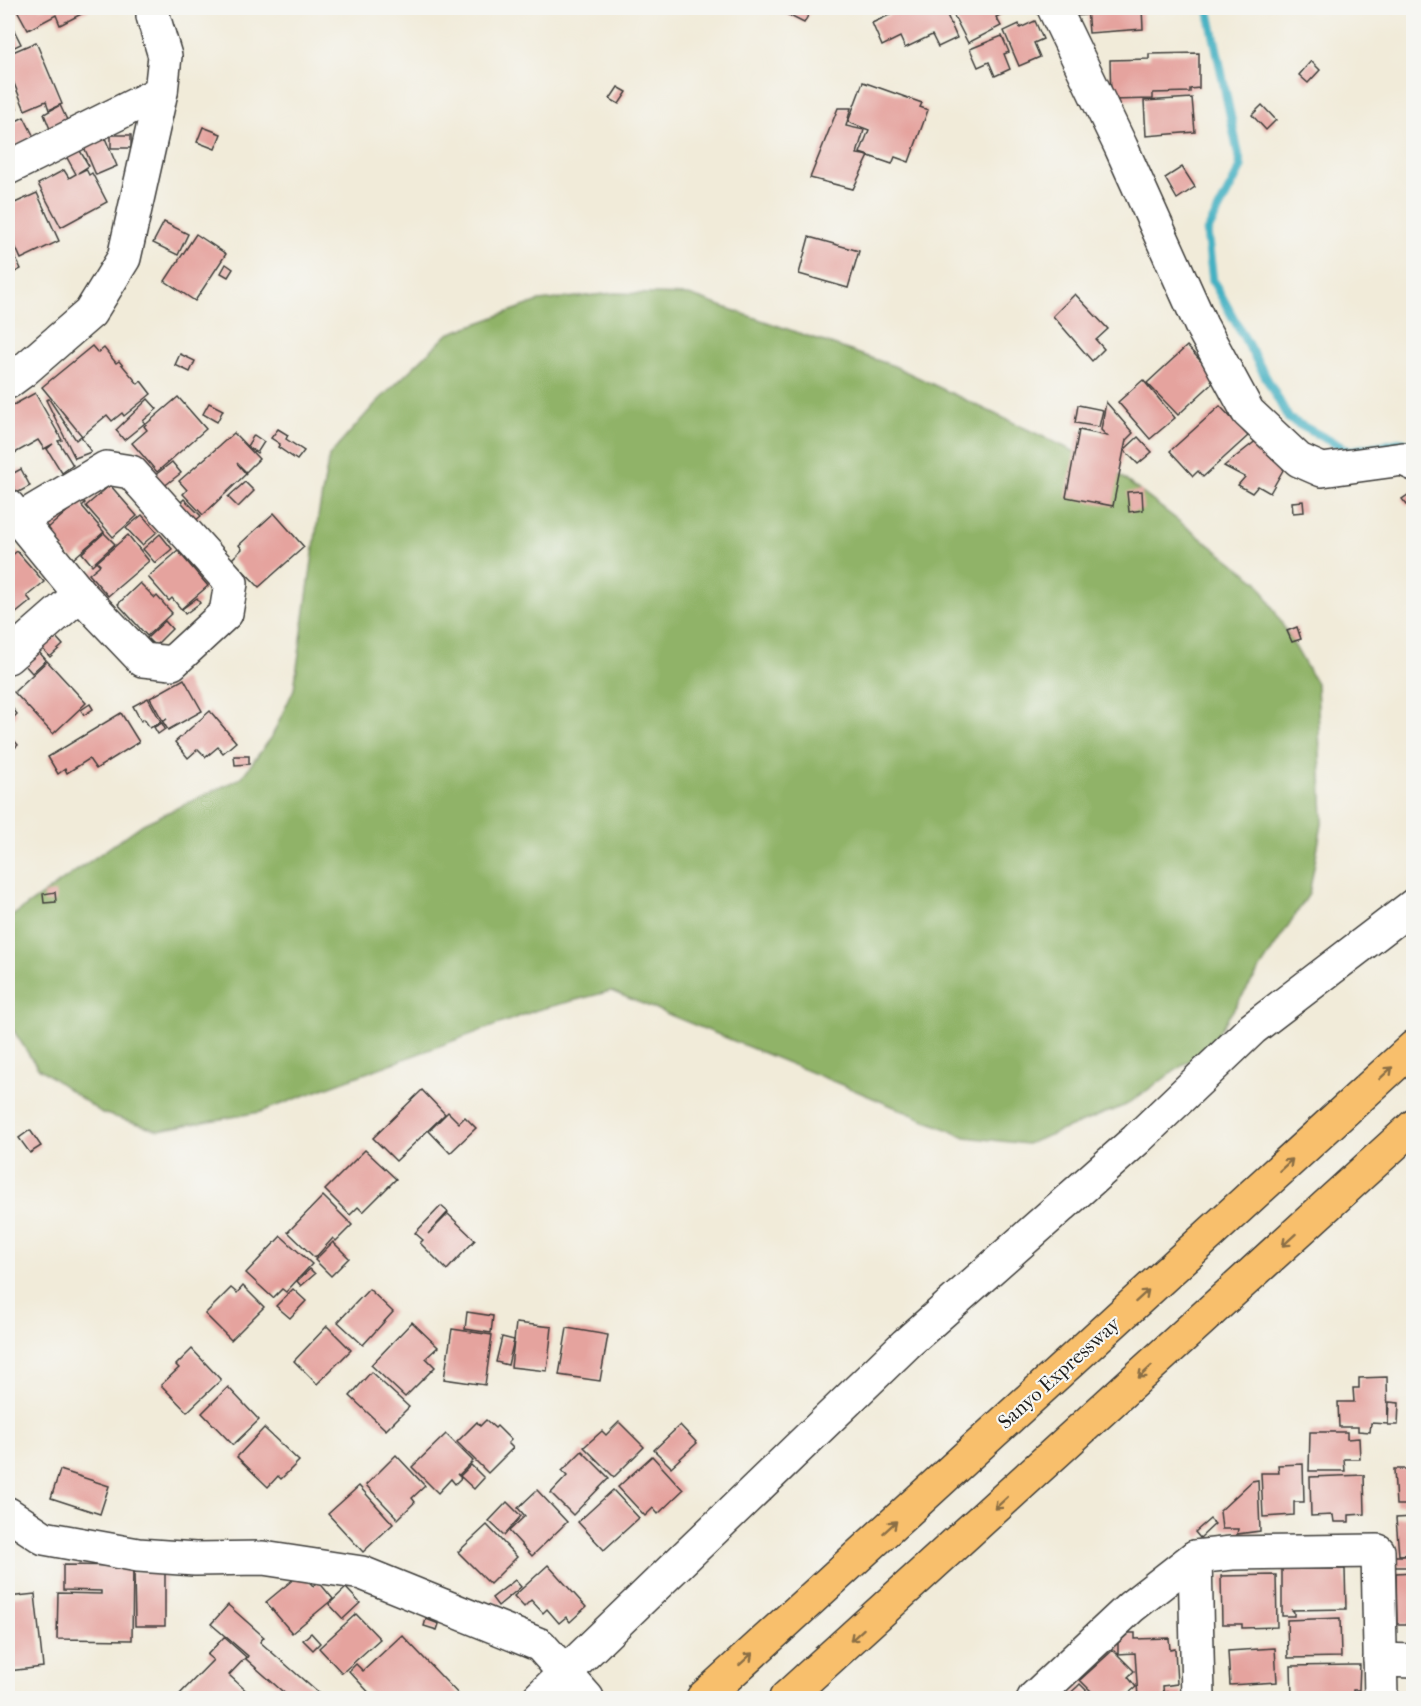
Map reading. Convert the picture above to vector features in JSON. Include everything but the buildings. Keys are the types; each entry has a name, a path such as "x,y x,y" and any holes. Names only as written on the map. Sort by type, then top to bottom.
{"highway":[{"name":"Sanyo Expressway","path":"703,1698 1413,1047"},
{"path":"786,1698 1413,1126"}],"street":[{"path":"8,382 90,313 124,258 161,92 165,56 153,16 154,8"},
{"path":"1054,8 1121,147 1201,325 1248,412 1299,460 1322,470 1403,459 1413,464"},
{"path":"8,168 161,92"},
{"path":"106,468 131,471 231,583 226,613 172,663 143,660 80,594 13,513 106,468"},
{"path":"8,657 80,594"},
{"path":"539,1698 906,1344 1136,1140 1252,1029 1413,905"},
{"path":"8,1514 44,1538 138,1556 195,1559 263,1558 362,1573 540,1645 587,1698"},
{"path":"1034,1698 1131,1607 1196,1557 1232,1553 1378,1551 1381,1698"},
{"path":"1196,1557 1198,1698"},
{"path":"1380,1660 1413,1661"}],"green space":[{"path":"614,293 689,295 894,366 1111,469 1258,582 1317,685 1323,819 1309,894 1209,1047 1126,1105 1027,1144 965,1137 611,991 537,1010 260,1112 159,1130 102,1113 37,1067 8,1022 8,919 143,824 241,778 271,738 294,689 329,456 376,403 448,334 539,301"}],"waterway":[{"path":"1208,8 1241,167 1207,232 1213,281 1289,419 1349,451 1403,442 1414,447"}]}
